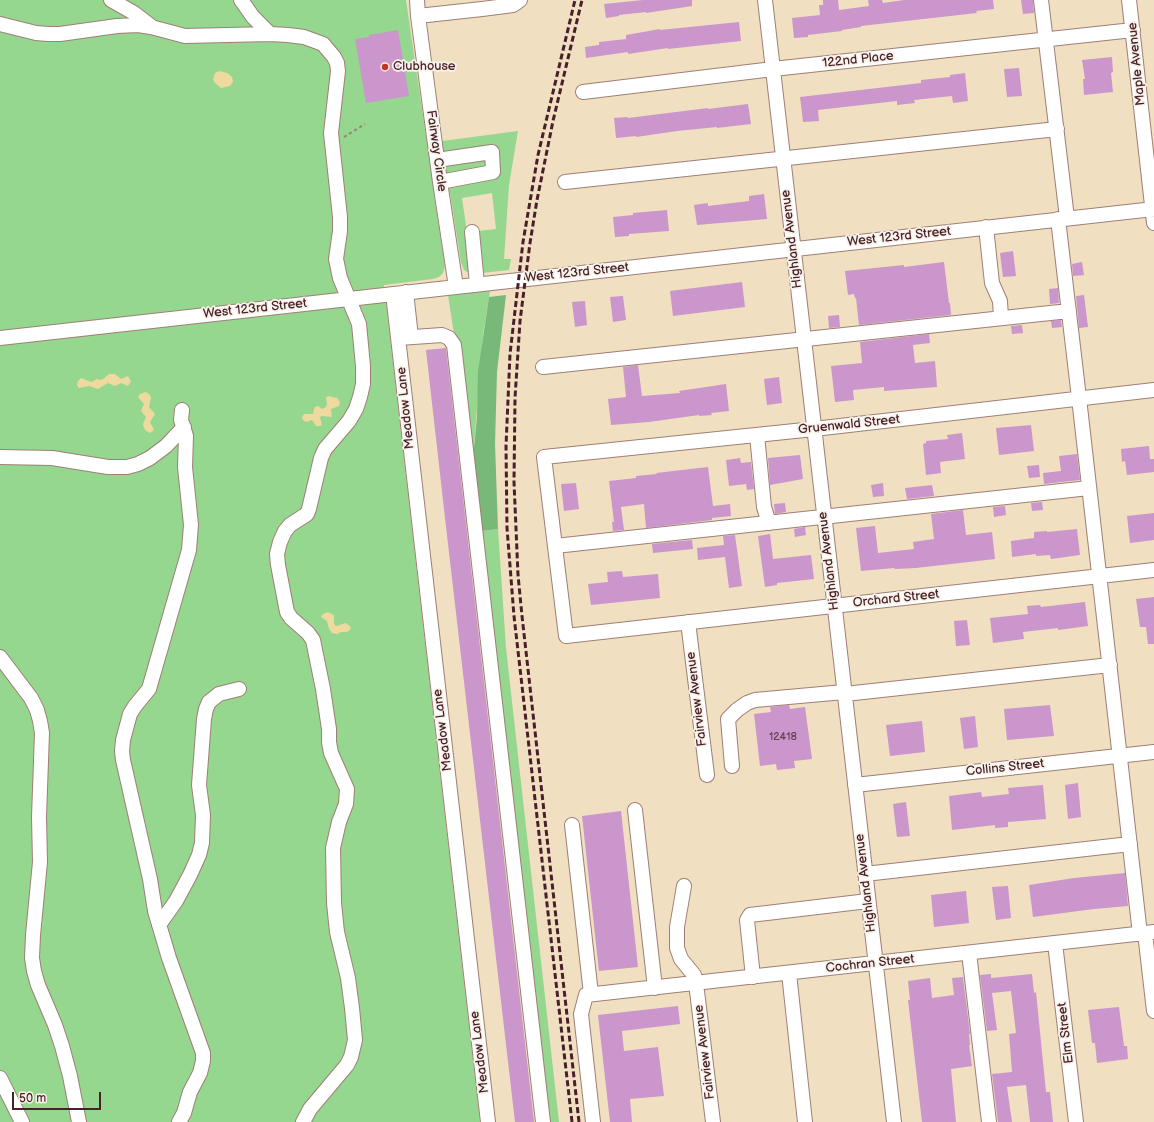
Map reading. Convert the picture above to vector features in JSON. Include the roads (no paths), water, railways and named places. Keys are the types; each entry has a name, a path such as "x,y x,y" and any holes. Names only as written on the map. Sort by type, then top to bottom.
{"street":[{"path":"111,0 134,13 151,27"},
{"path":"241,0 253,17 270,34"},
{"name":"Fairway Circle","path":"416,0 440,182 456,287"},
{"path":"418,16 498,7 513,4 520,0"},
{"name":"Highland Avenue","path":"765,0 894,1122"},
{"path":"1041,0 1056,129 1069,311 1130,844 1146,933 1154,1011"},
{"name":"Maple Avenue","path":"1130,0 1153,213"},
{"path":"0,24 36,33 48,34 60,34 130,25 151,27 185,36 270,34 296,36 314,40 323,44 334,57 338,71 332,119 331,145 340,217 340,231 336,259 340,278 348,299 357,315 362,336 364,366 360,397 356,409 349,421 325,449 321,458 312,501 307,514 290,525 285,531 277,554 287,612 313,640 323,689 331,753 345,785 347,795 346,804 339,822 333,848 334,890 338,932 348,978 355,1040 354,1048 347,1065 310,1109 302,1122"},
{"name":"122nd Place","path":"583,92 773,69 1133,30"},
{"path":"566,182 1056,129"},
{"path":"437,160 492,152 493,172 440,182"},
{"name":"West 123rd Street","path":"0,338 986,227 1062,219 1153,213"},
{"path":"986,227 992,283 1000,301 1001,318"},
{"path":"472,232 477,284"},
{"name":"Meadow Lane","path":"400,293 488,1122"},
{"path":"543,367 1069,311"},
{"path":"405,338 442,335 449,338 454,345 542,1122"},
{"name":"Gruenwald Street","path":"555,546 544,457 814,429 1154,390"},
{"path":"179,1122 184,1112 190,1092 200,1073 203,1053 169,958 155,911 150,879 122,751 123,740 130,714 150,689 189,550 191,525 186,467 186,436 181,420 182,410"},
{"path":"0,457 52,458 108,467 127,467 138,464 166,446 184,428"},
{"path":"757,435 764,507 769,523"},
{"path":"555,546 1089,488"},
{"name":"Orchard Street","path":"555,546 566,636 1154,570"},
{"name":"Fairview Avenue","path":"688,622 707,775"},
{"path":"0,657 31,698 40,720 42,733 39,817 40,862 32,958 38,985 62,1046 70,1076 79,1122"},
{"path":"732,766 728,719 737,710 747,703 755,700 845,693 1110,665"},
{"path":"159,925 176,901 190,875 202,843 203,814 199,785 206,709 209,702 219,694 239,689"},
{"name":"Collins Street","path":"855,785 1154,752"},
{"path":"635,810 655,988"},
{"path":"572,825 589,995 581,1014 593,1122"},
{"path":"865,874 1130,844"},
{"path":"684,886 677,927 677,948 681,959 694,975 696,983"},
{"path":"753,977 747,920 750,915 868,901"},
{"name":"Cochran Street","path":"589,995 1146,933"},
{"name":"Elm Street","path":"1055,943 1076,1122"},
{"path":"969,953 989,1122"},
{"path":"789,973 806,1122"},
{"name":"Fairview Avenue","path":"696,983 713,1122"},
{"path":"0,1078 22,1122"}],"railway":[{"path":"572,1122 514,616 507,528 506,446 510,354 523,242 538,155 575,0"},
{"path":"579,1122 522,616 518,575 514,482 515,398 520,321 530,243 553,121 582,0"}],"place":[{"name":"Clubhouse","path":"385,67"}]}
